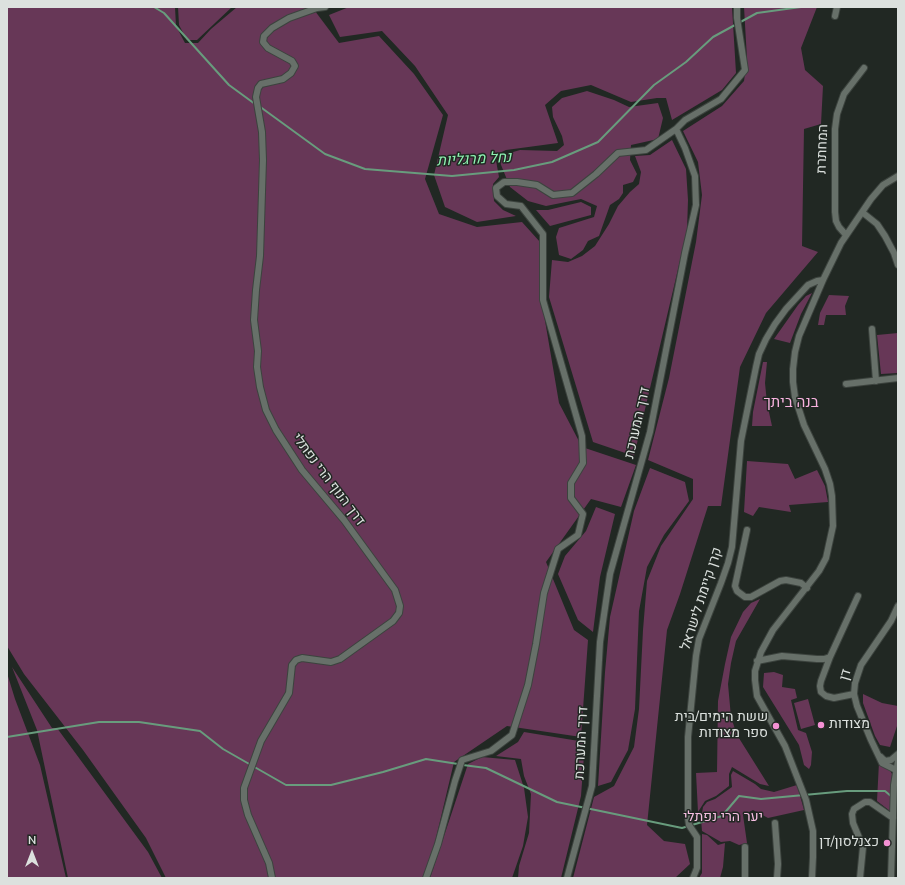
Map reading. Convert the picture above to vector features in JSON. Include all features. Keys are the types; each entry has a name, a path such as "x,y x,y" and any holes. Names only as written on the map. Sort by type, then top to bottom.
{"street":[{"name":"דרך הנוף הרי נפתלי","path":"272,878 269,863 248,815 244,800 244,788 261,741 289,693 292,665 296,660 302,658 331,662 340,659 393,621 399,613 400,606 395,590 344,520 302,470 276,430 266,410 257,367 258,351 254,320 260,256 263,160 262,132 256,97 258,88 261,84 283,79 291,73 295,66 292,61 268,48 263,42 264,36 272,28 290,18 317,8 325,7"},
{"path":"426,878 438,844 462,760 491,751 512,735 528,685 544,593 558,549 578,535 583,514 571,498 571,483 583,463 582,436 543,300 543,234 521,206 506,204 497,196 496,188 504,182 516,182 536,185 553,195 572,193 596,174 618,153 646,150 676,129 685,120 721,99 745,70 737,18 737,7"},
{"path":"835,16 837,7"},
{"name":"המחתרת","path":"846,235 836,221 835,212 835,129 837,114 844,94 864,68"},
{"name":"דרך המערכת","path":"567,878 592,786 600,642 610,574 650,432 685,253 696,205 695,176 685,148 676,129"},
{"path":"812,878 812,831 806,800 785,746 757,696 755,680 757,661 773,630 819,571 826,558 833,526 830,484 825,469 799,411 793,382 795,352 799,336 823,280 846,235 883,185 898,176"},
{"path":"862,212 877,224 894,253 898,265"},
{"name":"קרן קיימת לישראל","path":"693,878 697,868 697,837 689,825 688,818 688,737 696,656 700,639 728,563 732,547 741,441 756,366 759,354 766,339 778,319 808,285 823,280"},
{"path":"872,329 876,381"},
{"path":"846,384 898,378"},
{"path":"747,530 735,586 737,591 745,597 751,597 780,581 786,580 801,583 807,588"},
{"path":"854,694 834,698 826,696 821,692 820,686 830,657 858,596"},
{"name":"דן","path":"896,770 882,763 857,706 854,694 855,683 861,665 891,620 898,606"},
{"path":"757,661 782,656 817,659 830,657"},
{"path":"879,755 886,761 891,760 898,754"},
{"path":"891,878 893,818 896,770 898,761"},
{"path":"860,878 863,847 853,823 852,814 854,809 865,802 870,802 893,818"},
{"path":"775,824 778,864 777,878"},
{"path":"745,847 745,878"}],"green space":[{"path":"7,7 175,7 176,26 185,43 198,43 211,29 237,7 312,7 339,43 379,36 414,74 443,115 425,179 439,214 477,227 522,222 540,242 541,297 559,403 582,447 636,465 621,507 591,499 546,562 574,630 588,640 581,737 507,726 454,762 432,855 423,878 166,878 146,838 83,750 24,674 7,646"},
{"path":"178,7 232,7 197,40 187,40 179,25"},
{"path":"349,7 732,7 736,73 722,90 672,120 666,98 631,102 591,85 561,91 545,105 558,143 506,150 495,155 499,177 493,184 494,201 503,210 516,216 477,222 445,207 434,175 448,115 415,66 382,31 340,37 329,15"},
{"path":"744,7 817,7 801,48 805,70 823,86 821,124 804,129 802,246 818,252 766,313 740,367 721,506 708,506 667,630 647,825 664,841 685,844 690,864 675,878 573,878 594,797 614,786 634,747 639,709 647,581 661,546 693,499 693,479 648,460 669,378 696,242 702,195 698,162 683,131 722,106 744,81 747,59"},
{"path":"587,91 614,100 629,107 658,103 663,118 658,139 631,145 630,160 637,174 633,182 623,185 623,193 619,199 610,205 599,236 588,241 583,250 571,259 559,255 556,237 559,228 594,217 597,206 581,199 546,206 528,201 510,187 499,160 503,155 520,150 557,151 564,145 562,136 553,117 552,107 562,98"},
{"path":"672,140 686,169 688,200 687,231 634,456 593,442 549,297 552,260 568,262 582,256 595,246 618,206 639,184 641,172 635,156 650,155"},
{"path":"581,202 591,207 591,215 550,226 536,210 548,210"},
{"path":"812,293 801,314 790,343 774,339 798,305 806,296"},
{"path":"829,295 849,296 845,306 846,315 826,315 824,325 818,325 820,313"},
{"path":"898,333 898,373 881,374 877,335"},
{"path":"763,362 767,362 765,383 767,403 772,426 752,426 753,412"},
{"path":"747,461 788,464 795,479 817,470 825,486 828,502 789,505 791,512 759,507 753,516 744,512"},
{"path":"650,468 685,482 689,501 664,535 647,567 639,611 635,709 628,750 611,782 598,786 610,617 634,511"},
{"path":"596,507 615,514 600,577 593,632 578,620 558,574 565,556 586,531"},
{"path":"760,599 736,641 728,684 731,717 737,735 769,786 760,784 732,767 729,774 729,786 716,796 705,801 698,812 696,773 717,772 718,701 731,637 743,612 751,603"},
{"path":"12,667 52,728 57,728 148,852 162,878 68,878 37,730"},
{"path":"774,672 783,675 782,687 795,689 797,698 791,700 798,730 806,733 812,752 811,765 809,769 804,765 799,745 763,687 764,673"},
{"path":"7,673 15,699 40,765 66,878 7,878"},
{"path":"863,694 882,703 898,706 898,723 890,747 880,745 875,736 863,703"},
{"path":"808,699 815,725 801,729 794,703"},
{"path":"524,732 585,742 581,796 561,878 518,878 519,866 529,833 531,794 524,776 521,759 496,756 518,742"},
{"path":"482,757 515,760 524,788 528,817 523,846 512,878 430,878 468,764"},
{"path":"879,762 889,768 892,774 890,811 877,801"},
{"name":"יער הרי נפתלי","path":"733,771 761,789 774,792 797,785 804,810 768,818 753,810 743,815 747,843 739,845 730,841 721,842 702,831 701,819 703,807 707,802 715,799 732,787 731,775"},
{"path":"702,834 707,835 718,845 725,843 723,867 720,878 699,878 702,873"}],"waterway":[{"name":"נחל מרגליות","path":"154,7 164,13 229,85 255,104"},
{"name":"נחל מרגליות","path":"259,106 325,154 365,169 452,176 514,170 552,162 598,142 654,85 686,62 713,37 757,13 801,7"},
{"path":"7,737 99,722 139,722 200,731 223,749 286,785 331,785 426,759 458,764"},
{"path":"463,765 486,768 557,802 682,828 722,816 739,796 761,799 847,791 885,791 892,797"}],"place":[{"name":"מצודות","path":"821,725"},
{"name":"ששת הימים/בית ספר מצודות","path":"776,726"},
{"name":"כצנלסון/דן","path":"887,843"}],"district":[{"name":"בנה ביתך","path":"791,403"}]}
